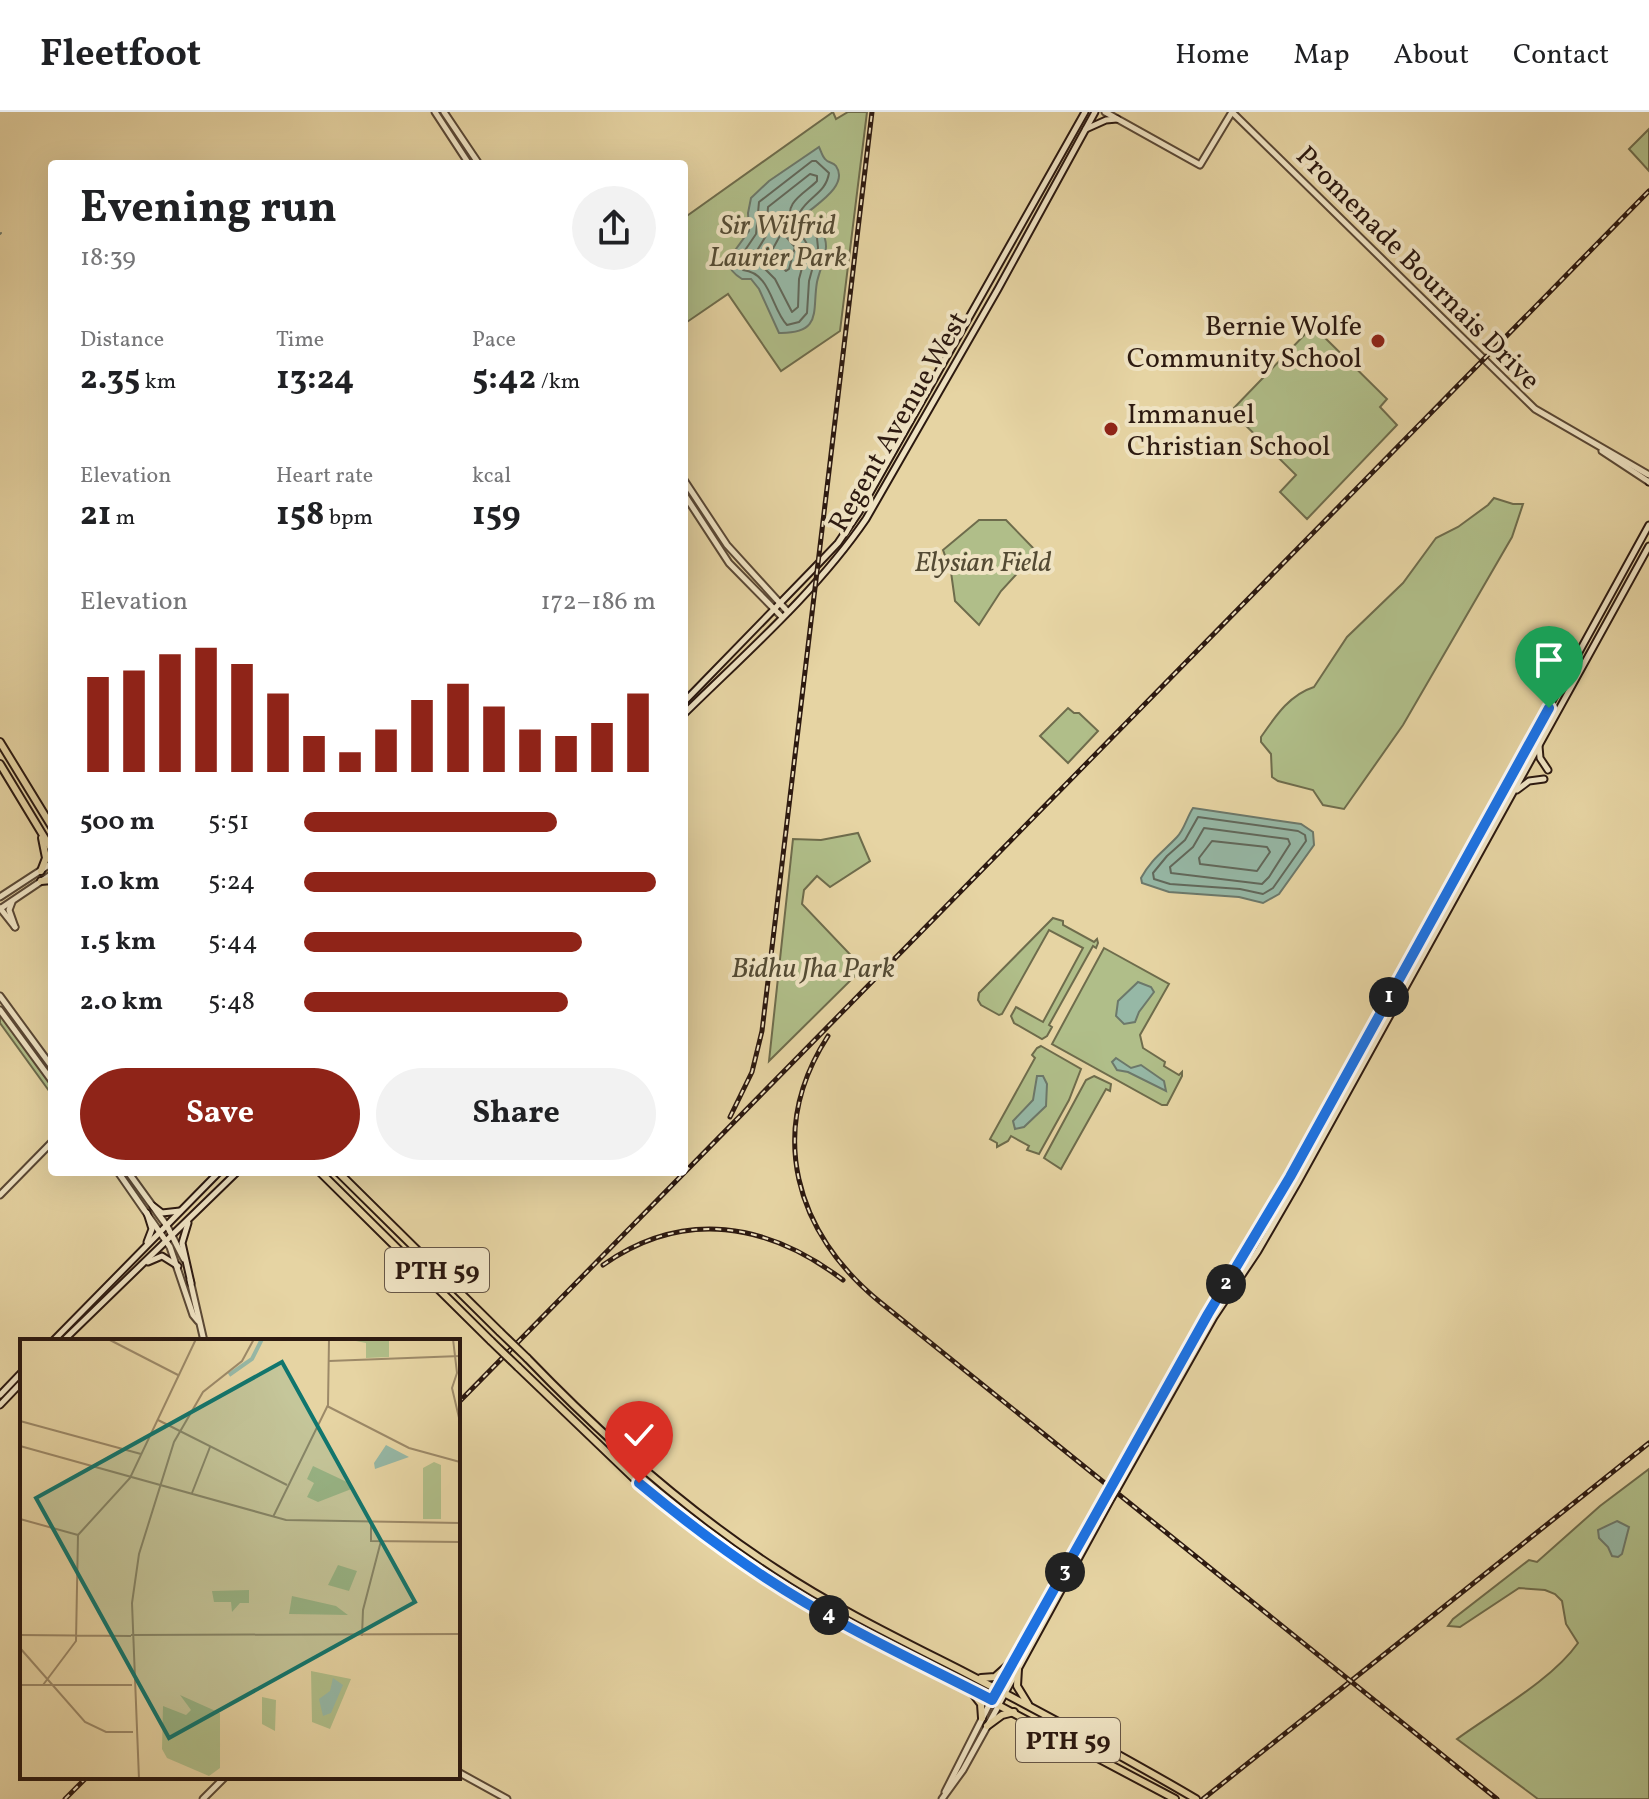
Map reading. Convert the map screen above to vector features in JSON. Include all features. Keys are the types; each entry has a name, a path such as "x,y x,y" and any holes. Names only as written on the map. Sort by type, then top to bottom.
{"main road":[{"path":"435,112 466,160"},
{"path":"444,112 476,160"},
{"name":"Regent Avenue West","path":"688,698 838,543 1085,112"},
{"name":"Regent Avenue West","path":"688,710 844,552 945,381 1095,112"},
{"path":"1105,112 1200,165 1232,112"},
{"name":"Promenade Bournais Drive","path":"1232,112 1519,395 1544,415 1592,443"},
{"path":"1085,130 1117,119"},
{"path":"940,367 945,381"},
{"path":"1592,443 1649,475"},
{"path":"1592,443 1616,463 1649,482"},
{"path":"881,472 890,477"},
{"path":"688,486 727,545 788,612"},
{"path":"688,500 729,563 782,617"},
{"path":"942,1799 982,1718 1018,1669 1215,1301 1290,1177 1649,525"},
{"path":"1115,1487 1214,1317 1258,1251 1298,1182 1649,546"},
{"path":"0,742 48,820"},
{"path":"1540,743 1540,758 1548,770"},
{"path":"0,764 48,843"},
{"path":"1510,796 1529,781 1544,779"},
{"path":"40,830 46,858 41,871"},
{"path":"0,897 48,866"},
{"path":"0,908 6,897 31,877"},
{"path":"0,908 48,878"},
{"path":"0,908 15,927 9,910 14,900"},
{"path":"0,996 48,1062"},
{"path":"0,1010 48,1076"},
{"path":"0,1195 48,1146"},
{"path":"121,1176 167,1241 192,1301 203,1339"},
{"path":"131,1176 173,1235 191,1283"},
{"path":"59,1339 215,1176"},
{"path":"59,1339 121,1285 233,1176"},
{"name":"PTH 59","path":"324,1176 620,1466 710,1539 799,1598 1175,1799"},
{"name":"PTH 59","path":"342,1176 631,1460 718,1530 818,1595 1196,1799"},
{"path":"153,1206 162,1213 181,1211"},
{"path":"144,1249 152,1229 147,1213"},
{"path":"191,1217 182,1243 192,1301"},
{"path":"137,1269 158,1256 169,1258 178,1266"},
{"path":"115,1278 121,1285"},
{"path":"0,1395 20,1374"},
{"path":"0,1405 20,1384"},
{"path":"1001,1692 1013,1661 1109,1498"},
{"path":"970,1675 993,1678 1013,1661"},
{"path":"1018,1669 1017,1686 1030,1707"},
{"path":"969,1688 981,1704 982,1718"},
{"path":"942,1799 963,1770 987,1726 995,1702"},
{"path":"987,1726 1002,1715 1014,1712"},
{"path":"460,1773 507,1799"},
{"path":"203,1799 223,1779"}],"green space":[{"name":"Sir Wilfrid Laurier Park","path":"833,112 836,119 848,112 867,112 840,331 781,371 728,294 688,321 688,215"},
{"path":"1649,129 1649,171 1629,149"},
{"path":"1313,326 1387,399 1380,407 1397,425 1307,519 1280,492 1296,475 1231,411"},
{"path":"1494,498 1523,504 1512,537 1403,725 1344,809 1323,805 1313,790 1272,777 1271,754 1261,742 1261,737 1277,714 1297,695 1314,687 1347,637 1403,583 1436,538 1458,527"},
{"name":"Elysian Field","path":"979,520 1006,520 1037,552 1001,591 979,625 955,601 951,572 943,550"},
{"path":"1068,708 1079,713 1098,731 1068,763 1040,736"},
{"name":"Bidhu Jha Park","path":"858,833 870,861 830,887 817,876 804,890 802,904 863,968 769,1061 793,839 821,840"},
{"path":"1053,918 1063,921 1063,925 1094,942 1097,939 1098,943 1096,948 1093,946 1049,1025 1052,1027 1047,1036 1042,1039 1014,1023 1011,1016 1016,1007 1043,1022 1083,948 1049,930 1002,1014 981,1005 978,1000 979,993"},
{"path":"1104,948 1169,984 1140,1035 1143,1048 1165,1062 1164,1066 1179,1075 1182,1072 1167,1105 1052,1044"},
{"path":"0,1013 48,1079 48,1089 0,1023"},
{"path":"1041,1046 1081,1069 1069,1100 1039,1154 1027,1150 1029,1146 1011,1136 997,1147 997,1143 990,1139 1035,1058 1032,1055"},
{"path":"1094,1076 1111,1084 1110,1091 1106,1089 1061,1169 1044,1158 1086,1080"},
{"path":"1649,1469 1649,1799 1538,1799 1457,1739 1538,1683 1578,1643 1566,1624 1562,1601 1545,1590 1519,1588 1460,1627 1448,1626 1529,1560 1537,1562 1600,1506"}],"water":[{"path":"819,147 824,158 835,165 839,173 835,187 807,213 820,229 826,244 813,318 803,329 779,333 759,289 751,279 742,279 734,273 728,260 749,231 751,198 769,181"},
{"path":"1193,808 1301,824 1313,832 1314,845 1279,894 1263,903 1239,897 1169,892 1142,883 1145,871 1179,834"},
{"path":"1138,982 1151,987 1154,992 1135,1022 1124,1024 1116,1016 1118,1001"},
{"path":"1116,1058 1131,1068 1141,1065 1164,1081 1166,1091 1128,1072 1117,1070 1112,1062"},
{"path":"1037,1076 1043,1076 1047,1084 1046,1106 1024,1127 1015,1129 1013,1121 1033,1100"},
{"path":"1617,1521 1629,1527 1622,1554 1618,1557 1612,1556 1599,1538 1598,1530"}],"railway":[{"path":"730,1117 752,1072 762,1031 872,112"},
{"path":"688,1169 1649,191"},
{"path":"828,1036 809,1072 798,1108 795,1144 799,1179 810,1213 827,1245 851,1275 880,1302 1497,1799"},
{"path":"460,1401 681,1176"},
{"path":"603,1265 633,1247 664,1235 695,1230 725,1230 755,1235 785,1246 843,1280"},
{"path":"1203,1799 1649,1443"},
{"path":"65,1799 85,1779"}],"place":[{"name":"Bernie Wolfe Community School","path":"1378,341"},
{"name":"Immanuel Christian School","path":"1111,429"}],"route":[{"path":"639,1483 699,1531 766,1578 836,1619 992,1700 1208,1314 1290,1177 1549,708"}]}
